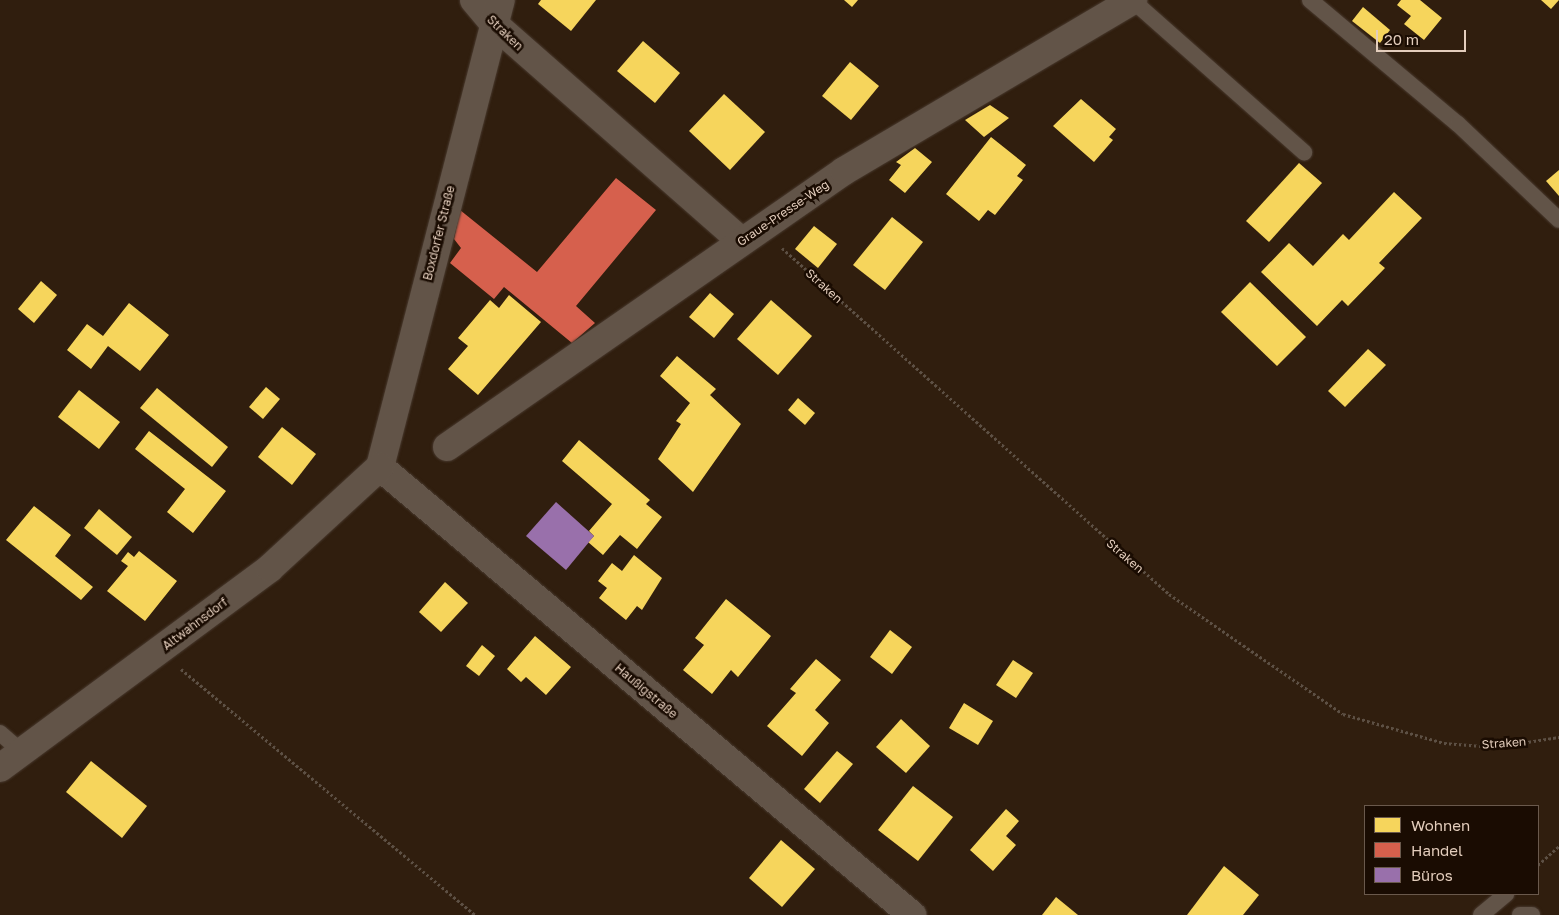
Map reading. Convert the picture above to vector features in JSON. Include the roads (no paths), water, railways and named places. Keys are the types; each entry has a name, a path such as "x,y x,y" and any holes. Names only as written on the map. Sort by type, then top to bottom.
{"street":[{"name":"Straken","path":"474,0 497,12 751,235"},
{"name":"Graue-Presse-Weg","path":"447,447 844,171 1132,0"},
{"name":"Boxdorfer Straße","path":"380,467 497,12"},
{"name":"Altwahnsdorf","path":"0,768 270,568 380,467"},
{"name":"Haußigstraße","path":"380,467 912,915"}],"lane":[{"path":"1132,0 1304,152"},
{"path":"1310,0 1458,124 1559,220"},
{"path":"0,733 22,752"},
{"path":"1481,915 1505,895"},
{"path":"1520,915 1532,915"}]}
